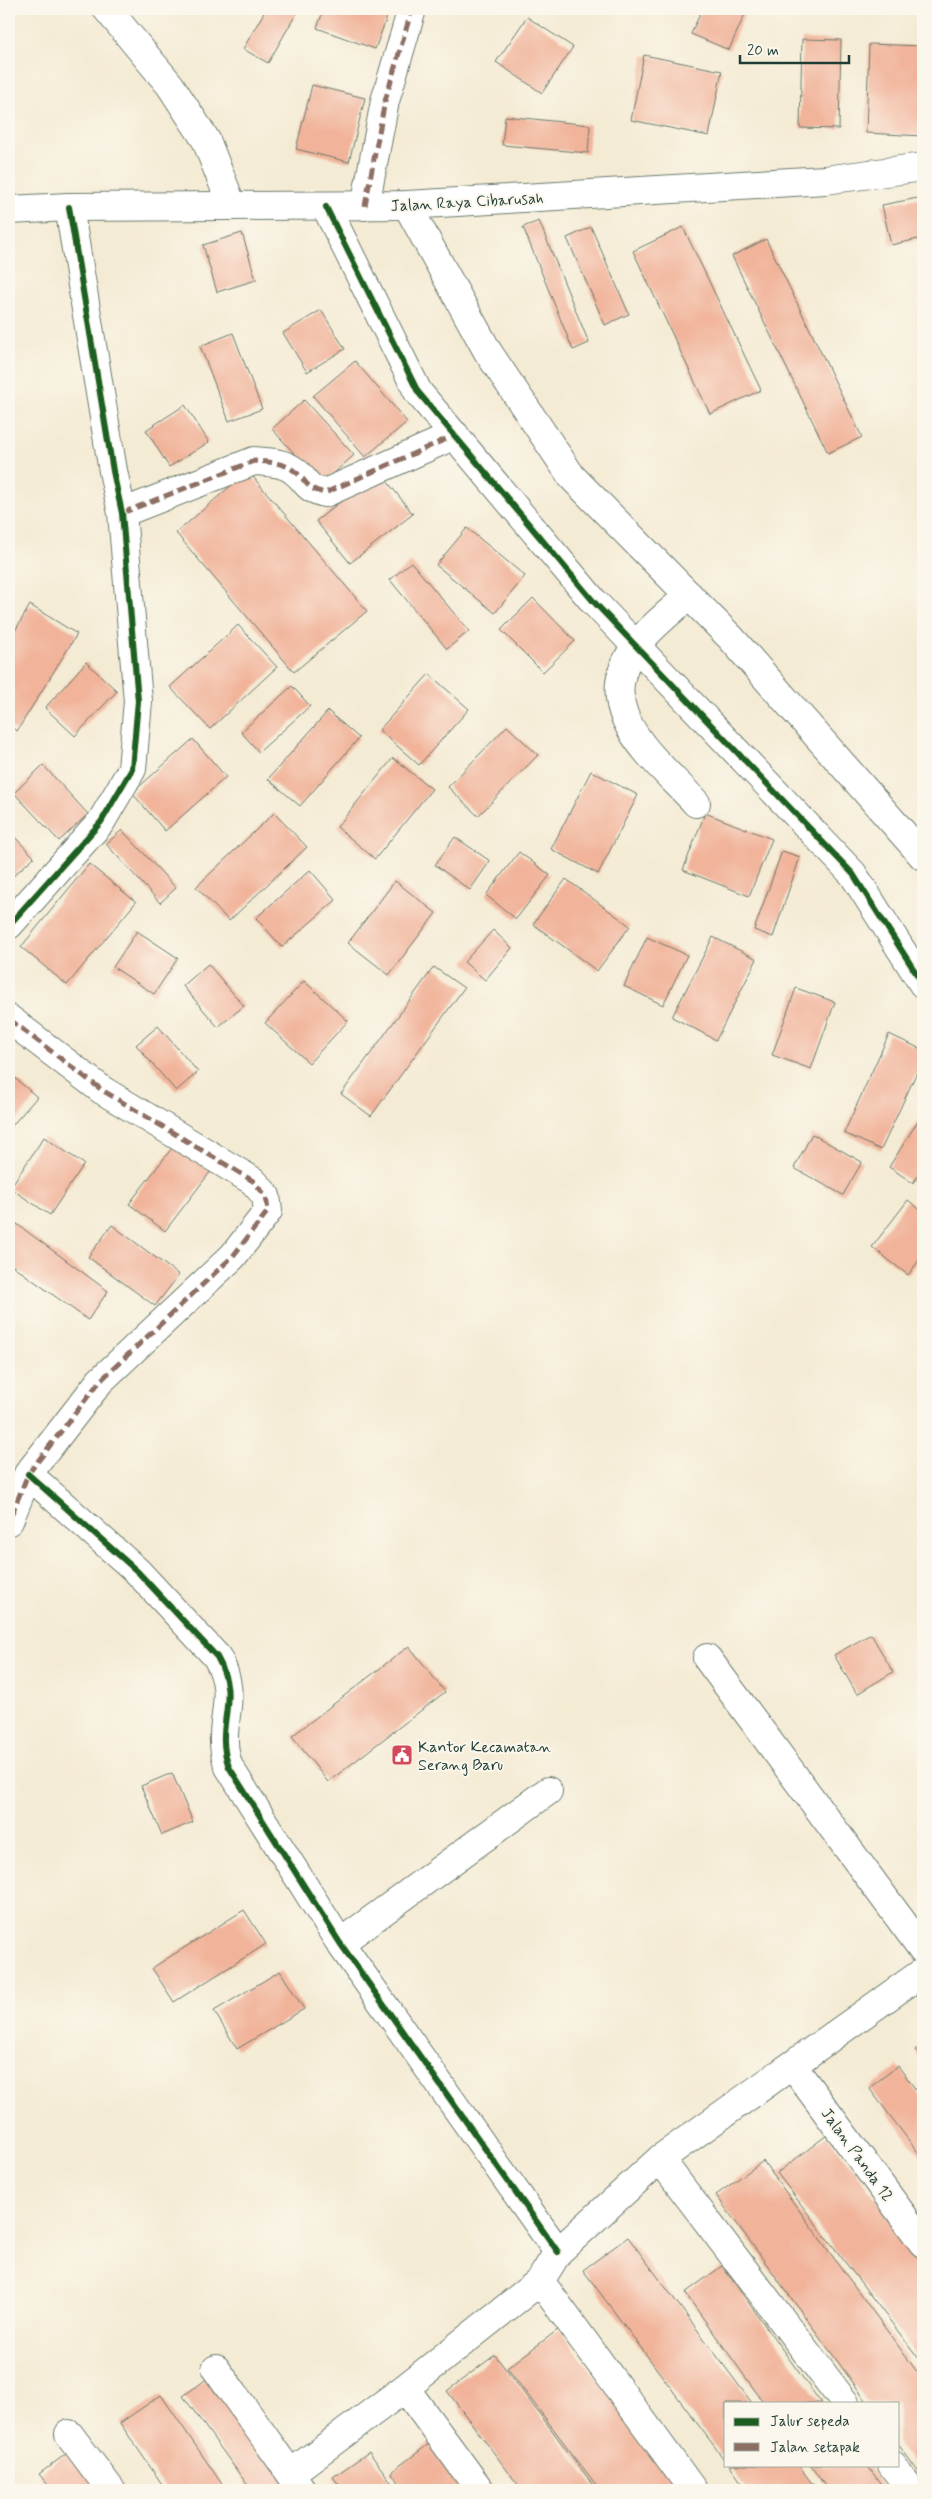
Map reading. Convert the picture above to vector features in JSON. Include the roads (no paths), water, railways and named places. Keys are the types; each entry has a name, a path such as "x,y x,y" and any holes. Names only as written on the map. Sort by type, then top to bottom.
{"street":[{"path":"107,9 170,85 206,140 232,206"},
{"path":"365,206 387,92 412,9"},
{"name":"Jalan Raya Cibarusah","path":"9,210 69,207 326,207 407,205 825,180 923,167"},
{"path":"407,205 488,352 572,476 731,638 923,856"},
{"path":"9,925 101,822 132,769 138,701 122,513 113,471 69,207"},
{"path":"326,207 418,392 594,602 852,874 923,984"},
{"path":"122,513 254,461 271,462 293,470 311,490 325,493 455,435"},
{"path":"689,595 636,646 621,676 619,706 639,744 696,803"},
{"path":"9,1019 102,1090 253,1181 266,1196 268,1211 233,1256 100,1381 28,1474 9,1521"},
{"path":"28,1474 138,1572 217,1657 226,1673 229,1692 223,1739 223,1752 229,1767 340,1943 558,2252"},
{"path":"707,1658 923,1950"},
{"path":"340,1943 548,1791"},
{"path":"216,2369 296,2482 405,2388 540,2281 558,2252 660,2159 923,1972"},
{"name":"Jalan Panda 12","path":"792,2065 923,2243"},
{"path":"660,2159 843,2402"},
{"path":"540,2281 693,2490"},
{"path":"405,2388 480,2490"},
{"path":"69,2434 111,2490"},
{"path":"893,2466 911,2490"}],"place":[{"name":"Kantor Kecamatan Serang Baru","path":"402,1755"}]}
